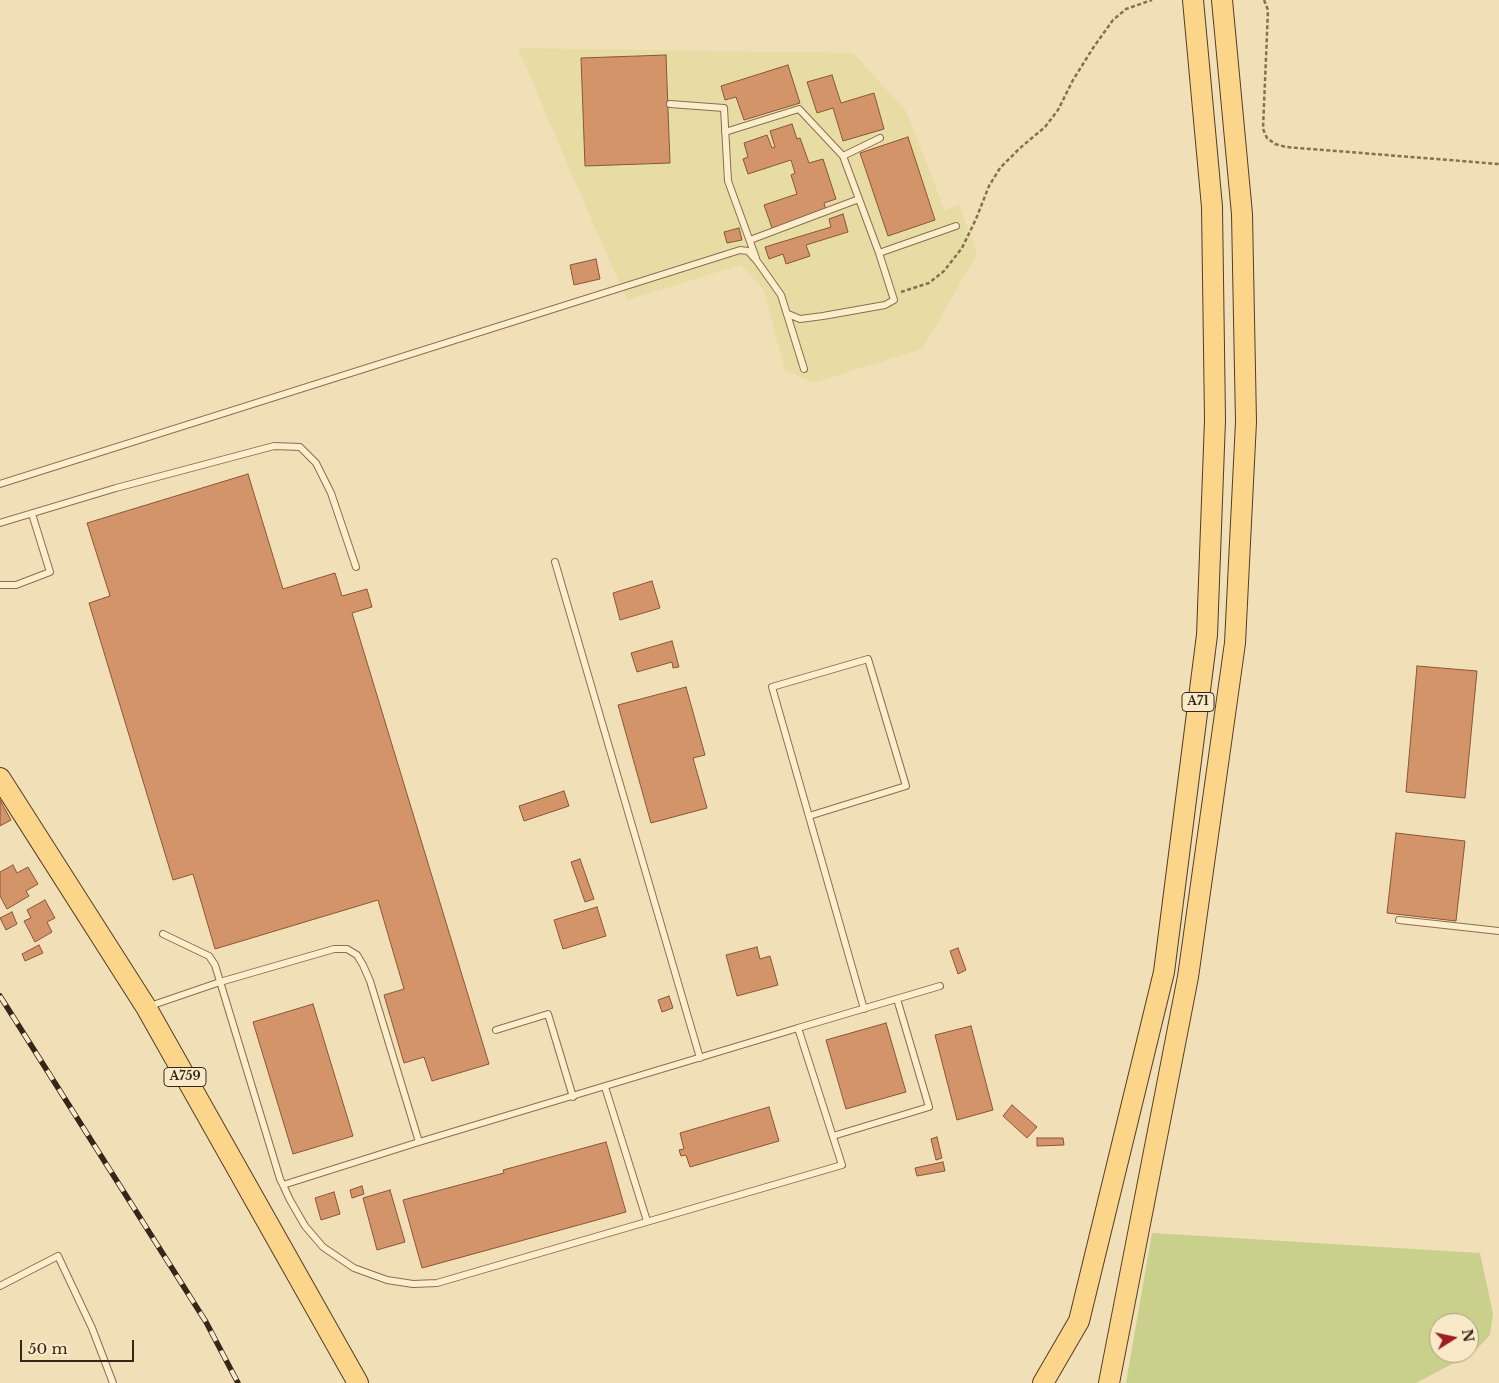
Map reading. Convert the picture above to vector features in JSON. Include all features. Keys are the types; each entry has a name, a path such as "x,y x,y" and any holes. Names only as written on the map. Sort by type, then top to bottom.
{"main road":[{"name":"A71","path":"1044,1383 1079,1321 1164,972 1206,635 1215,420 1212,207 1193,0"},
{"name":"A71","path":"1108,1383 1188,977 1235,643 1246,422 1242,224 1222,0"},
{"name":"A759","path":"0,778 146,1007 358,1383"}],"lane":[{"path":"670,104 724,108 728,181 757,260"},
{"path":"725,132 799,110 843,156 879,253 894,300 885,305 800,319 788,314"},
{"path":"843,156 880,138"},
{"path":"750,240 859,199"},
{"path":"879,253 956,226"},
{"path":"0,484 731,251 748,251 757,260 781,295 804,369"},
{"path":"0,523 116,488 274,446 300,447 316,463 331,493 356,567"},
{"path":"0,586 16,585 50,572 32,514"},
{"path":"555,562 700,1058"},
{"path":"809,816 906,786 868,659 772,687 864,1008"},
{"path":"1398,920 1499,931"},
{"path":"163,934 208,956 215,965 283,1185 305,1226 323,1246 354,1268 387,1280 413,1284 437,1283 842,1165 798,1028"},
{"path":"146,1007 220,982 334,949 347,949 356,954 364,965 370,981 419,1142"},
{"path":"283,1185 419,1142 940,986"},
{"path":"833,1136 929,1107 898,999"},
{"path":"496,1030 548,1014 573,1097"},
{"path":"606,1087 647,1221"},
{"path":"0,1286 58,1256 92,1328 113,1383"}],"path":[{"path":"892,294 929,283 944,271 962,248 989,186 1000,168 1045,127 1058,110 1078,72 1113,20 1126,9 1151,0"},
{"path":"1264,0 1268,10 1263,129 1267,138 1274,144 1499,164"}],"shaded area":[{"path":"518,48 853,53 906,111 945,211 959,204 977,254 922,349 813,383 785,370 764,290 741,265 627,300"}],"green space":[{"path":"1152,1233 1480,1253 1493,1314 1490,1335 1479,1347 1479,1313 1429,1313 1429,1363 1454,1363 1416,1383 1126,1383"}],"building":[{"path":"666,55 670,163 585,166 581,58"},
{"path":"788,65 800,103 744,120 736,97 725,100 721,86"},
{"path":"832,75 841,103 874,93 884,129 843,141 833,108 817,113 807,82"},
{"path":"792,124 797,139 800,138 809,163 823,159 836,199 824,203 826,210 772,228 764,205 797,194 791,175 795,173 791,160 748,174 743,159 748,157 744,143 767,135 772,148 775,147 770,131"},
{"path":"908,137 935,220 888,236 860,153"},
{"path":"843,214 848,232 806,245 810,256 786,264 783,254 769,259 765,247 831,227 829,219"},
{"path":"739,228 742,240 727,243 724,232"},
{"path":"596,259 600,279 574,285 570,265"},
{"path":"248,474 283,589 335,573 342,596 367,589 372,607 352,613 489,1064 432,1081 424,1057 404,1063 384,995 404,989 378,900 215,949 193,874 173,880 89,603 110,596 87,523"},
{"path":"652,581 660,608 620,620 613,593"},
{"path":"672,641 679,667 673,668 672,662 637,672 631,653"},
{"path":"1417,666 1477,671 1465,798 1406,792"},
{"path":"686,687 705,755 693,758 707,808 651,823 618,705"},
{"path":"564,791 569,806 524,821 519,806"},
{"path":"0,800 11,820 0,826"},
{"path":"1396,833 1465,841 1456,921 1387,913"},
{"path":"580,859 594,899 585,902 571,862"},
{"path":"13,865 17,873 28,867 38,884 26,891 29,896 7,909 0,896 0,872"},
{"path":"45,900 55,918 47,922 52,932 35,942 24,921 31,918 27,910"},
{"path":"597,907 606,936 563,949 554,920"},
{"path":"12,912 17,924 6,930 0,918"},
{"path":"39,945 43,953 25,961 22,954"},
{"path":"757,947 760,959 770,956 778,985 737,996 726,955"},
{"path":"958,948 966,970 958,974 950,951"},
{"path":"669,996 673,1008 662,1012 658,1000"},
{"path":"313,1004 353,1136 293,1154 253,1022"},
{"path":"886,1023 906,1092 846,1109 826,1040"},
{"path":"971,1026 993,1110 957,1120 935,1035"},
{"path":"1012,1105 1037,1127 1027,1138 1003,1116"},
{"path":"769,1107 779,1141 690,1167 686,1155 681,1156 679,1150 684,1149 680,1133"},
{"path":"937,1137 942,1158 936,1160 931,1139"},
{"path":"1037,1138 1063,1138 1064,1145 1037,1146"},
{"path":"606,1142 626,1212 422,1268 403,1200 504,1173 503,1170"},
{"path":"943,1162 945,1171 917,1176 915,1168"},
{"path":"362,1186 364,1194 352,1198 350,1190"},
{"path":"390,1190 405,1242 377,1250 363,1198"},
{"path":"334,1192 340,1214 321,1220 315,1198"}],"railway":[{"path":"0,996 206,1322 238,1383"}]}
